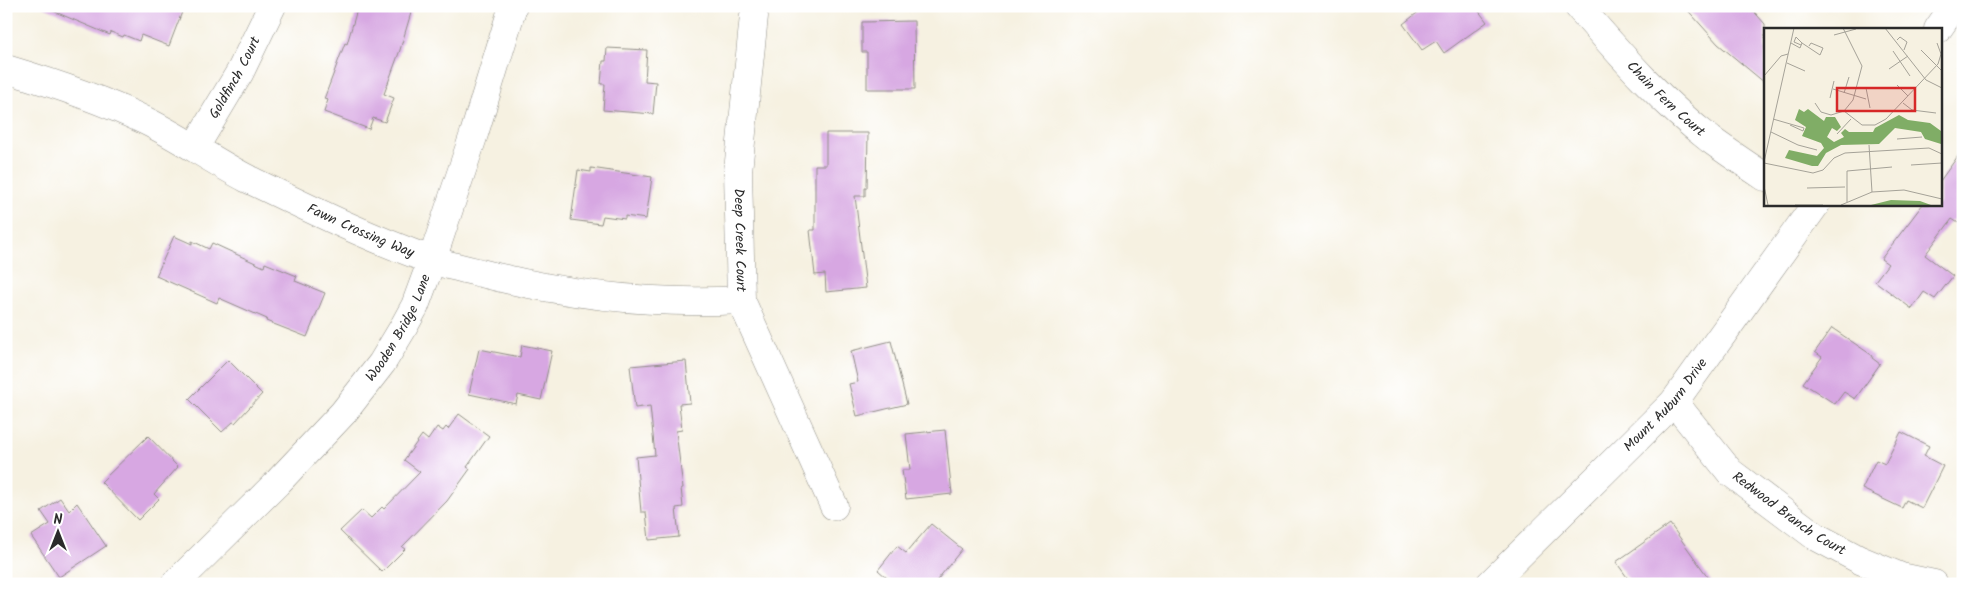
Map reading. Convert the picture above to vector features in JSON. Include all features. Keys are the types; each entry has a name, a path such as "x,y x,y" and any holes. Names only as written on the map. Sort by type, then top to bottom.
{"street":[{"name":"Goldfinch Court","path":"195,147 240,72 272,6"},
{"name":"Wooden Bridge Lane","path":"178,583 278,483 343,413 382,363 403,328 415,306 432,260 474,134 513,6"},
{"name":"Chain Fern Court","path":"1578,6 1628,62 1673,107 1710,140 1764,176"},
{"path":"1939,28 1954,6"},
{"name":"Deep Creek Court","path":"754,16 738,172 741,300 834,506"},
{"name":"Fawn Crossing Way","path":"6,69 81,94 146,121 249,179 351,227 432,260 503,278 584,294 632,300 704,302 741,300"},
{"name":"Mount Auburn Drive","path":"1490,584 1674,402 1811,206"},
{"name":"Redwood Branch Court","path":"1674,402 1730,472 1815,536 1860,560 1901,577 1934,584"}],"building":[{"path":"41,6 167,6 182,12 169,46 141,35 139,41 111,32 110,35"},
{"path":"358,6 413,6 384,94 394,98 385,122 373,118 369,129 324,112 328,100 324,99 345,43 347,44"},
{"path":"1426,6 1475,6 1487,22 1444,53 1436,41 1422,50 1403,24"},
{"path":"1684,6 1749,6 1765,24 1764,82 1718,44"},
{"path":"914,21 915,89 867,89 867,52 862,52 862,22"},
{"path":"607,48 647,50 645,81 656,82 653,114 603,110 605,84 601,84 603,61 606,61"},
{"path":"826,133 868,133 867,188 865,188 865,196 855,196 866,288 826,292 825,274 815,275 810,230 815,230 815,165 826,165"},
{"path":"1963,149 1963,226 1952,219 1925,255 1953,276 1935,299 1924,292 1912,309 1875,281 1888,264 1881,259 1922,205 1942,205 1942,178"},
{"path":"591,168 652,177 646,219 625,216 625,219 603,216 601,224 571,220 578,170 591,172"},
{"path":"174,236 192,244 192,241 209,249 212,243 264,267 265,263 297,276 295,281 325,293 307,337 266,321 267,319 219,298 217,303 156,276"},
{"path":"1832,328 1873,356 1872,358 1880,364 1855,399 1844,392 1835,404 1803,383 1822,357 1815,352"},
{"path":"891,341 907,404 857,416 849,384 858,382 851,351"},
{"path":"522,345 552,351 541,400 518,395 516,404 469,394 479,349 520,357"},
{"path":"228,360 262,394 235,423 233,422 222,432 189,399"},
{"path":"686,361 690,403 679,404 682,430 676,431 683,488 681,488 683,507 676,508 679,537 649,540 646,512 641,512 636,457 655,455 650,406 635,408 630,366"},
{"path":"459,414 489,436 467,467 470,469 447,501 402,547 405,549 382,572 340,531 362,510 371,518 382,507 384,509 420,472 404,460 422,435 428,440 437,427 443,431 446,427 448,429"},
{"path":"945,430 952,494 906,499 902,470 910,470 906,434"},
{"path":"1901,432 1929,446 1924,456 1943,466 1922,508 1906,500 1902,508 1862,489 1876,460 1885,464"},
{"path":"148,436 178,467 154,494 159,499 138,520 101,482"},
{"path":"60,498 69,511 77,503 106,546 59,577 31,536 50,524 41,511"},
{"path":"931,524 962,549 934,584 894,584 878,570 897,546 906,553"},
{"path":"1670,524 1713,584 1632,584 1616,562"}]}
